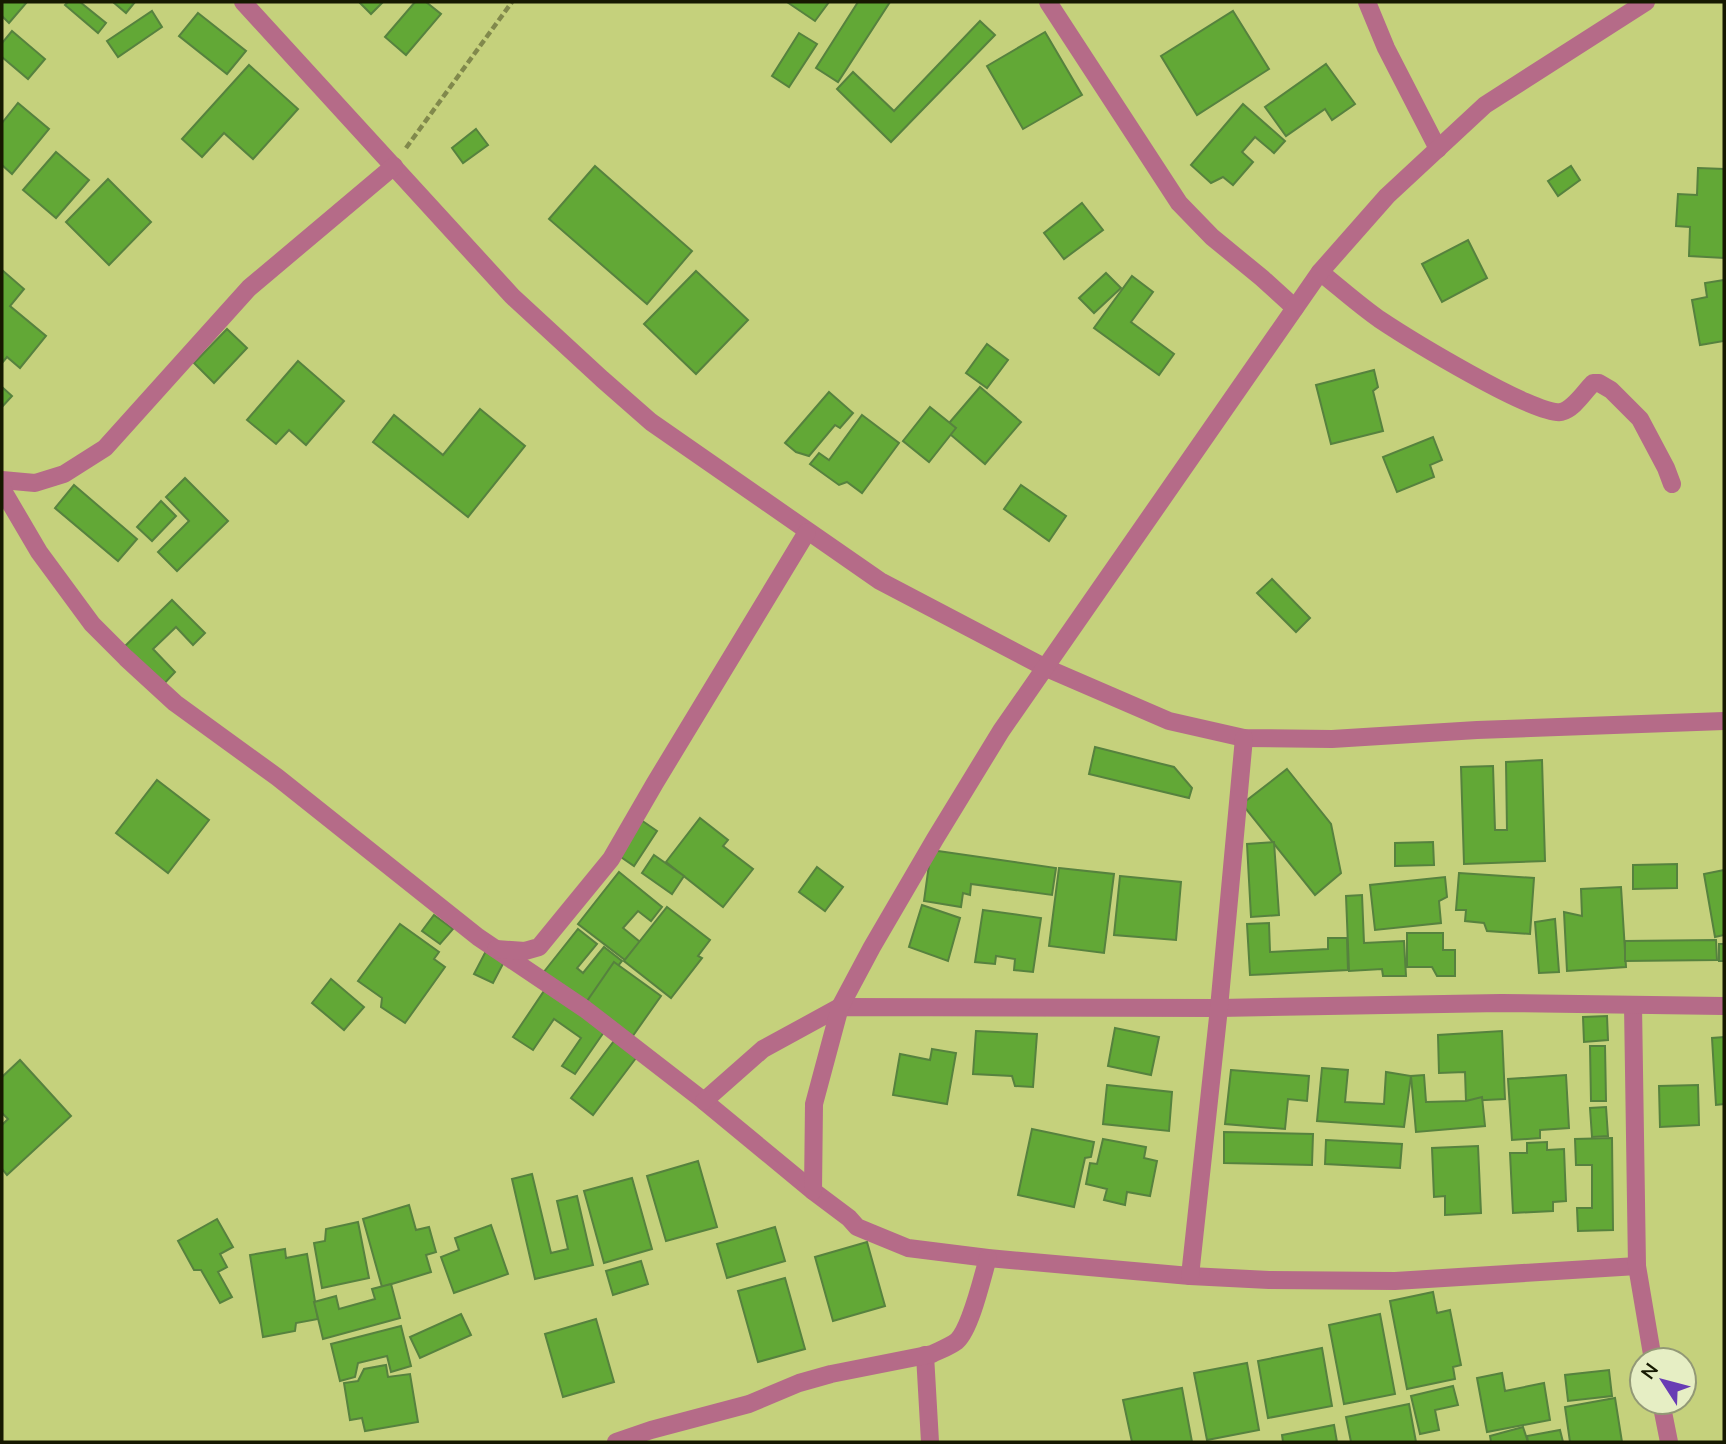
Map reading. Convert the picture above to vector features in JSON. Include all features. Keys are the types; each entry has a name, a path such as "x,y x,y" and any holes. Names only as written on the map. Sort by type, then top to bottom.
{"street":[{"path":"243,2 512,296 651,422 880,581 1044,667 1169,721 1244,738 1332,739 1478,730 1724,721"},
{"path":"1048,2 1179,204 1212,237 1295,309"},
{"path":"1367,2 1386,48 1438,149"},
{"path":"813,1191 814,1104 840,1007 879,935 1001,731 1320,272 1387,196 1485,106 1646,2"},
{"path":"2,480 36,483 64,474 105,448 249,288 394,166"},
{"path":"1320,272 1380,319 1476,377 1533,407 1562,412 1571,407 1593,383 1599,383 1611,390 1640,419 1672,484"},
{"path":"2,489 39,552 92,624 175,704 276,777 478,937 585,1009 704,1101 858,1227 908,1248 1190,1276 1269,1280 1395,1280 1637,1266"},
{"path":"496,949 525,951 539,947 611,859 807,532"},
{"path":"1190,1276 1244,738"},
{"path":"704,1101 764,1049 840,1007 1219,1008 1501,1003 1724,1006"},
{"path":"1633,1005 1637,1266 1651,1346"},
{"path":"615,1442 749,1404 799,1382 944,1349 958,1340 968,1324 988,1258"},
{"path":"925,1355 930,1442"},
{"path":"1664,1416 1669,1442"}],"path":[{"path":"394,166 512,2"}],"building":[{"path":"2,2 27,2 9,23 2,16"},
{"path":"68,2 80,2 106,23 98,33 65,5"},
{"path":"113,2 135,2 126,13"},
{"path":"359,2 383,2 371,14"},
{"path":"415,2 426,2 441,14 406,55 385,37"},
{"path":"787,2 829,2 815,21"},
{"path":"858,2 890,2 838,82 816,68"},
{"path":"152,11 162,27 118,57 107,41"},
{"path":"1233,11 1269,69 1197,115 1161,56"},
{"path":"198,13 246,51 227,74 179,36"},
{"path":"980,21 995,35 891,142 837,89 853,72 894,111"},
{"path":"12,31 45,59 28,79 2,57 2,43"},
{"path":"1045,32 1082,95 1023,129 987,66"},
{"path":"799,33 817,44 789,87 772,76"},
{"path":"1326,64 1355,104 1332,120 1325,109 1286,136 1265,107"},
{"path":"249,65 298,109 253,159 224,133 202,157 182,139"},
{"path":"18,103 49,129 12,174 2,165 2,123"},
{"path":"1243,104 1285,141 1274,153 1255,137 1242,152 1253,162 1233,185 1223,177 1211,183 1191,165"},
{"path":"476,129 488,145 463,163 452,148"},
{"path":"56,152 89,180 56,218 23,190"},
{"path":"595,166 692,251 647,304 549,219"},
{"path":"1571,166 1580,180 1558,196 1548,181"},
{"path":"1698,168 1724,169 1724,258 1689,256 1690,227 1676,226 1678,194 1697,195"},
{"path":"108,179 151,222 109,265 66,222"},
{"path":"1082,203 1103,230 1064,259 1044,233"},
{"path":"1468,240 1487,278 1442,302 1422,264"},
{"path":"2,270 24,289 10,306 46,336 20,368 7,357 2,363"},
{"path":"696,271 748,320 696,374 644,324"},
{"path":"1106,273 1121,288 1094,313 1079,298"},
{"path":"1132,276 1153,292 1131,322 1174,354 1159,375 1094,328"},
{"path":"1724,280 1724,341 1700,345 1692,300 1707,297 1705,283"},
{"path":"227,329 247,348 214,383 194,363"},
{"path":"987,344 1008,360 987,388 966,373"},
{"path":"298,361 344,401 306,445 289,430 276,444 247,420"},
{"path":"1374,370 1378,387 1373,391 1383,431 1331,444 1316,385"},
{"path":"2,387 12,396 2,407"},
{"path":"980,387 1021,422 985,464 944,429"},
{"path":"829,392 853,413 840,428 835,425 809,456 796,452 785,443"},
{"path":"930,407 956,428 929,462 903,441"},
{"path":"480,409 525,446 468,517 373,442 394,415 443,455"},
{"path":"862,415 899,443 862,493 847,482 839,485 810,464 819,453 829,460"},
{"path":"1433,437 1442,460 1430,465 1434,477 1397,492 1383,457"},
{"path":"185,478 228,521 177,571 158,552 189,521 166,497"},
{"path":"74,485 137,539 118,561 55,508"},
{"path":"1021,485 1066,516 1049,541 1004,509"},
{"path":"161,501 176,516 152,541 137,527"},
{"path":"1272,579 1310,618 1296,632 1257,593"},
{"path":"172,600 205,633 193,645 176,627 153,649 175,672 160,688 122,649"},
{"path":"1095,747 1174,767 1192,788 1189,798 1089,774"},
{"path":"1542,760 1545,861 1464,864 1461,767 1493,766 1495,830 1507,830 1506,762"},
{"path":"1287,769 1331,824 1341,873 1315,895 1242,804"},
{"path":"157,780 209,820 168,873 116,833"},
{"path":"700,818 728,840 723,846 753,869 723,907 666,862"},
{"path":"641,820 657,831 634,866 618,855"},
{"path":"1274,842 1279,915 1251,917 1247,844"},
{"path":"1433,842 1434,865 1395,866 1395,843"},
{"path":"931,850 1056,868 1052,895 971,884 970,895 963,893 961,907 924,901"},
{"path":"654,855 684,876 672,894 642,873"},
{"path":"1677,864 1677,888 1633,889 1633,865"},
{"path":"817,867 843,887 825,911 799,892"},
{"path":"1059,868 1114,874 1104,953 1049,946"},
{"path":"1724,870 1724,935 1715,937 1704,874"},
{"path":"619,872 662,907 651,921 638,911 623,928 640,942 625,960 578,924"},
{"path":"1459,873 1534,878 1530,934 1487,931 1484,923 1465,921 1466,910 1456,910"},
{"path":"1120,876 1181,882 1176,940 1114,935"},
{"path":"1445,877 1447,897 1439,901 1441,923 1375,930 1370,885"},
{"path":"1621,887 1626,967 1567,971 1564,912 1582,916 1581,889"},
{"path":"1362,895 1364,943 1404,941 1406,976 1383,976 1382,969 1349,971 1346,896"},
{"path":"922,905 960,918 948,961 909,947"},
{"path":"667,907 710,940 698,956 702,958 671,998 624,961"},
{"path":"983,910 1041,918 1033,972 1014,970 1015,959 996,956 995,964 975,962"},
{"path":"434,915 453,929 440,944 422,931"},
{"path":"1555,919 1559,972 1539,973 1535,922"},
{"path":"1269,923 1270,952 1328,949 1328,938 1347,938 1348,970 1250,975 1247,924"},
{"path":"400,924 439,952 434,959 445,967 405,1023 381,1007 382,998 358,981"},
{"path":"578,929 597,944 577,968 583,973 604,947 622,961 585,1007 543,973"},
{"path":"1407,933 1443,933 1443,950 1455,950 1455,976 1437,976 1432,967 1407,967"},
{"path":"1716,940 1717,960 1625,961 1625,941"},
{"path":"1719,944 1724,944 1724,961 1719,961"},
{"path":"487,949 506,958 493,983 474,974"},
{"path":"614,962 661,996 632,1037 585,1004"},
{"path":"331,979 364,1007 344,1030 312,1003"},
{"path":"546,988 606,1029 575,1074 562,1066 581,1038 554,1019 533,1050 513,1037"},
{"path":"1607,1016 1608,1040 1584,1042 1583,1017"},
{"path":"1115,1028 1159,1037 1151,1075 1108,1066"},
{"path":"976,1031 1037,1034 1033,1087 1015,1086 1012,1076 973,1074"},
{"path":"1502,1031 1505,1099 1466,1101 1465,1072 1439,1073 1438,1035"},
{"path":"1724,1037 1724,1104 1716,1105 1712,1038"},
{"path":"614,1041 636,1058 593,1115 571,1098"},
{"path":"1590,1046 1605,1046 1606,1101 1591,1101"},
{"path":"932,1049 956,1053 947,1104 893,1095 900,1054 930,1060"},
{"path":"20,1060 71,1116 7,1175 2,1169 2,1125 8,1119 2,1113 2,1077"},
{"path":"1322,1068 1348,1070 1345,1102 1384,1104 1386,1072 1411,1076 1404,1127 1317,1121"},
{"path":"1231,1070 1309,1076 1307,1101 1288,1099 1285,1129 1225,1124"},
{"path":"1424,1075 1426,1102 1466,1101 1482,1097 1485,1126 1416,1132 1411,1076"},
{"path":"1566,1075 1569,1128 1540,1130 1540,1138 1512,1140 1508,1079"},
{"path":"1107,1085 1172,1092 1169,1131 1103,1124"},
{"path":"1698,1085 1699,1125 1660,1127 1659,1086"},
{"path":"1606,1107 1608,1136 1592,1137 1590,1108"},
{"path":"1032,1129 1094,1142 1091,1157 1085,1158 1074,1207 1018,1195"},
{"path":"1224,1132 1313,1134 1312,1165 1224,1163"},
{"path":"1612,1138 1613,1230 1578,1231 1577,1208 1592,1208 1592,1165 1576,1165 1575,1139"},
{"path":"1103,1139 1146,1147 1144,1158 1157,1161 1150,1196 1127,1192 1125,1205 1104,1200 1107,1189 1086,1184 1090,1163 1097,1164"},
{"path":"1326,1140 1402,1144 1400,1168 1325,1164"},
{"path":"1547,1142 1547,1150 1564,1149 1566,1201 1553,1202 1553,1211 1513,1213 1510,1153 1527,1153 1527,1143"},
{"path":"1478,1146 1481,1213 1445,1215 1445,1196 1434,1197 1432,1148"},
{"path":"698,1161 717,1227 666,1241 647,1176"},
{"path":"532,1174 551,1253 568,1249 557,1201 577,1196 593,1265 535,1279 512,1179"},
{"path":"632,1178 652,1249 604,1263 584,1191"},
{"path":"409,1205 416,1230 429,1227 436,1252 426,1255 431,1272 382,1287 363,1219"},
{"path":"217,1219 233,1247 220,1254 227,1267 218,1272 232,1297 220,1303 201,1270 194,1270 178,1241"},
{"path":"358,1222 369,1278 322,1288 314,1243 325,1241 326,1229"},
{"path":"491,1225 508,1274 454,1293 441,1257 459,1250 455,1238"},
{"path":"775,1227 785,1261 727,1278 717,1244"},
{"path":"867,1242 885,1306 833,1321 815,1257"},
{"path":"285,1249 286,1258 307,1254 318,1319 296,1323 295,1331 263,1337 250,1255"},
{"path":"641,1261 648,1284 613,1295 606,1271"},
{"path":"785,1278 805,1349 758,1362 738,1291"},
{"path":"391,1284 400,1318 323,1339 314,1302 336,1296 339,1309 375,1299 372,1289"},
{"path":"1433,1292 1437,1313 1450,1310 1461,1365 1453,1367 1455,1379 1407,1389 1390,1301"},
{"path":"461,1314 471,1335 420,1358 410,1337"},
{"path":"1380,1314 1395,1394 1344,1404 1329,1325"},
{"path":"596,1319 614,1382 563,1397 545,1334"},
{"path":"401,1326 411,1366 391,1372 387,1356 358,1363 355,1377 340,1381 331,1344"},
{"path":"1322,1348 1332,1406 1268,1418 1258,1361"},
{"path":"1247,1363 1259,1430 1207,1440 1194,1373"},
{"path":"386,1365 388,1377 410,1374 418,1422 365,1431 362,1418 350,1420 344,1383 358,1381 364,1369"},
{"path":"1609,1370 1612,1396 1568,1401 1565,1375"},
{"path":"1502,1373 1505,1391 1544,1383 1550,1420 1487,1432 1477,1378"},
{"path":"1453,1386 1458,1405 1435,1410 1439,1430 1420,1434 1411,1396"},
{"path":"1182,1388 1192,1442 1132,1442 1123,1400"},
{"path":"1615,1398 1622,1442 1570,1442 1565,1407"},
{"path":"1409,1404 1416,1442 1351,1442 1346,1417"},
{"path":"1334,1425 1337,1442 1283,1442 1282,1435"},
{"path":"1523,1427 1528,1442 1491,1442 1490,1436"},
{"path":"1560,1430 1563,1442 1528,1442 1527,1436"}]}
